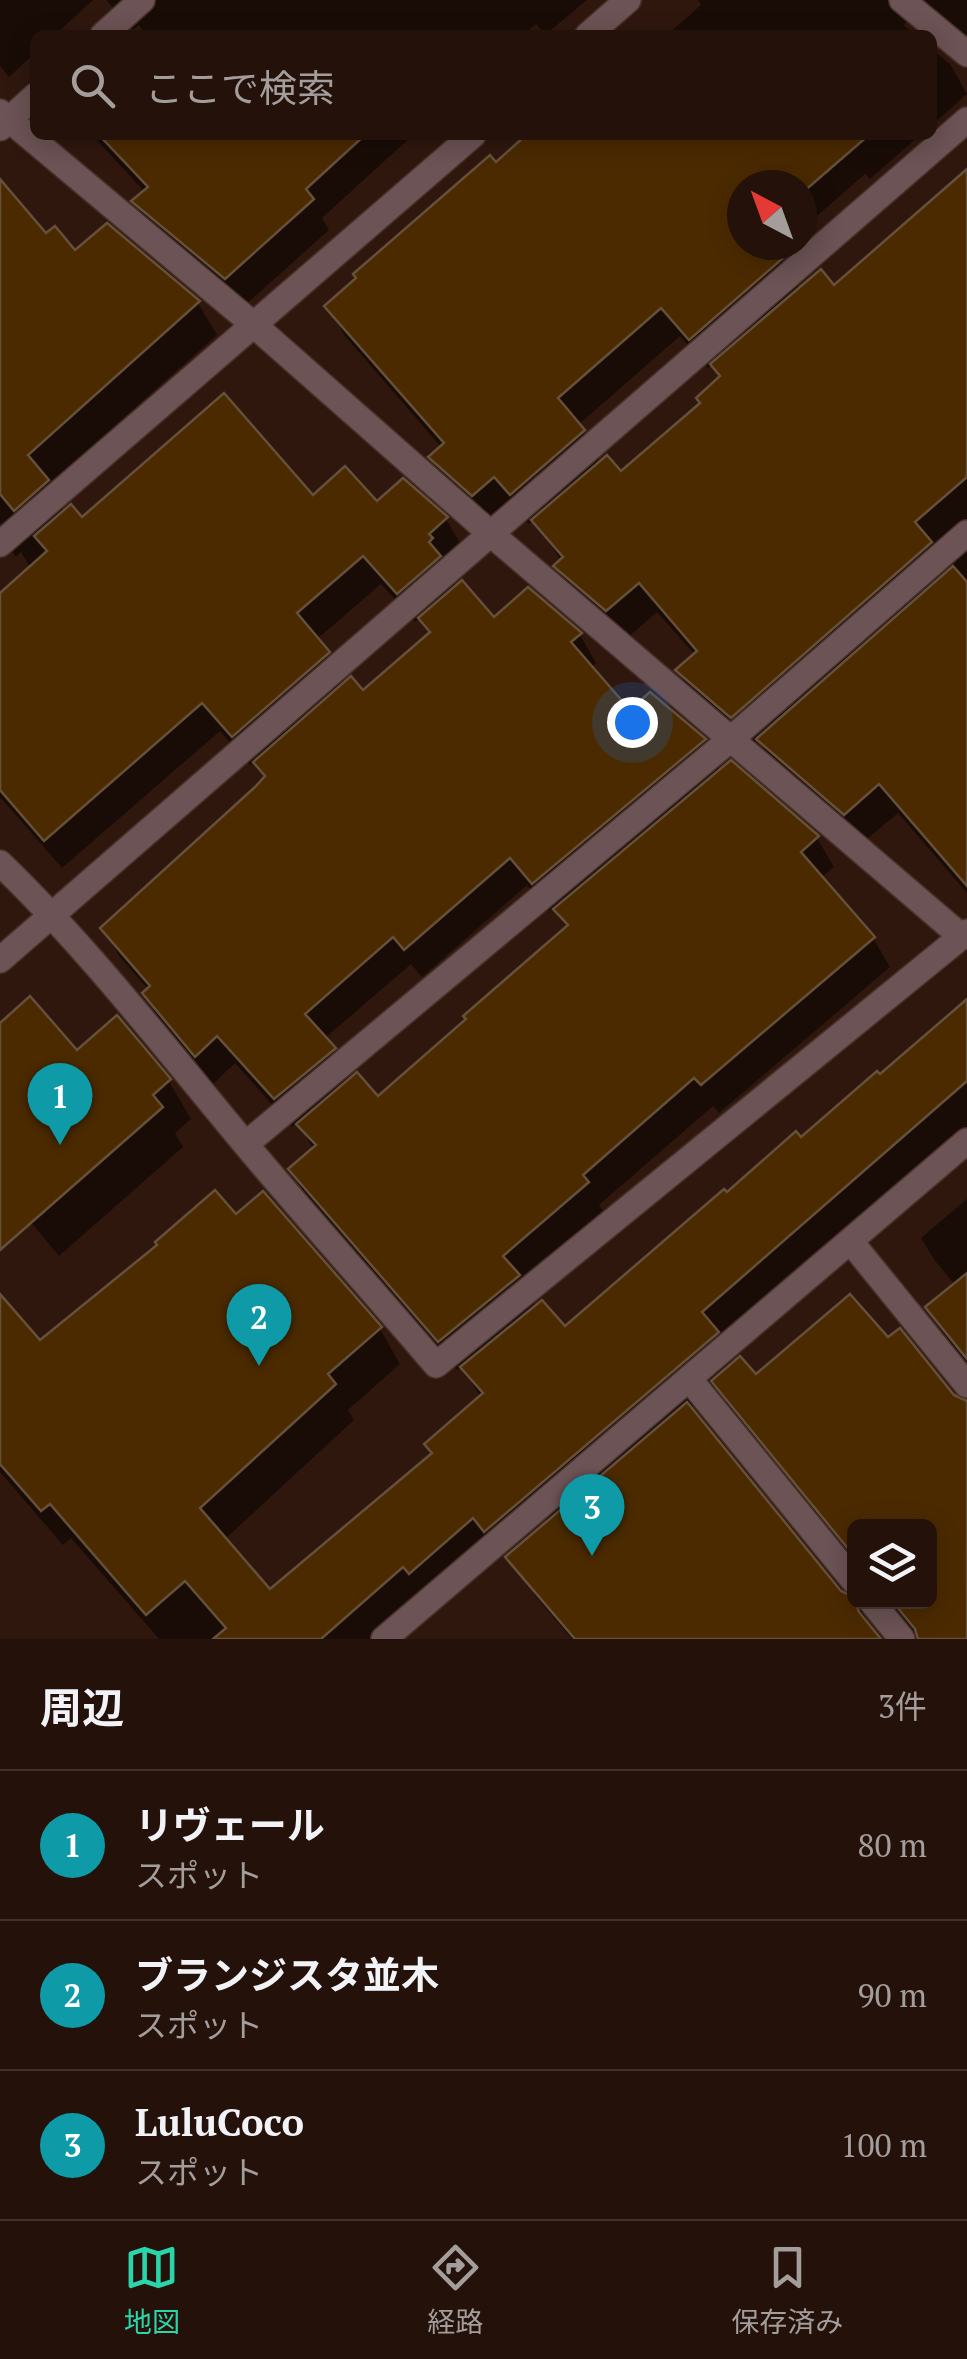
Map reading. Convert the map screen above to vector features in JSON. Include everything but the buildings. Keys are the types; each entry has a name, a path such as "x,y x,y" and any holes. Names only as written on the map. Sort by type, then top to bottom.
{"street":[{"path":"109,30 142,0"},
{"path":"594,30 628,0"},
{"path":"902,0 967,54"},
{"path":"0,863 52,914 164,1042 436,1365 964,934 491,534 254,325 3,120 30,100"},
{"path":"0,960 967,120"},
{"path":"0,544 467,140"},
{"path":"246,1144 732,738 967,532"},
{"path":"398,1635 967,1141"},
{"path":"851,1242 967,1385"},
{"path":"690,1380 847,1571"},
{"path":"878,1609 902,1639"}],"place":[{"name":"リヴェール","path":"60,1145"},
{"name":"ブランジスタ並木","path":"259,1366"},
{"name":"LuluCoco","path":"592,1556"}]}
